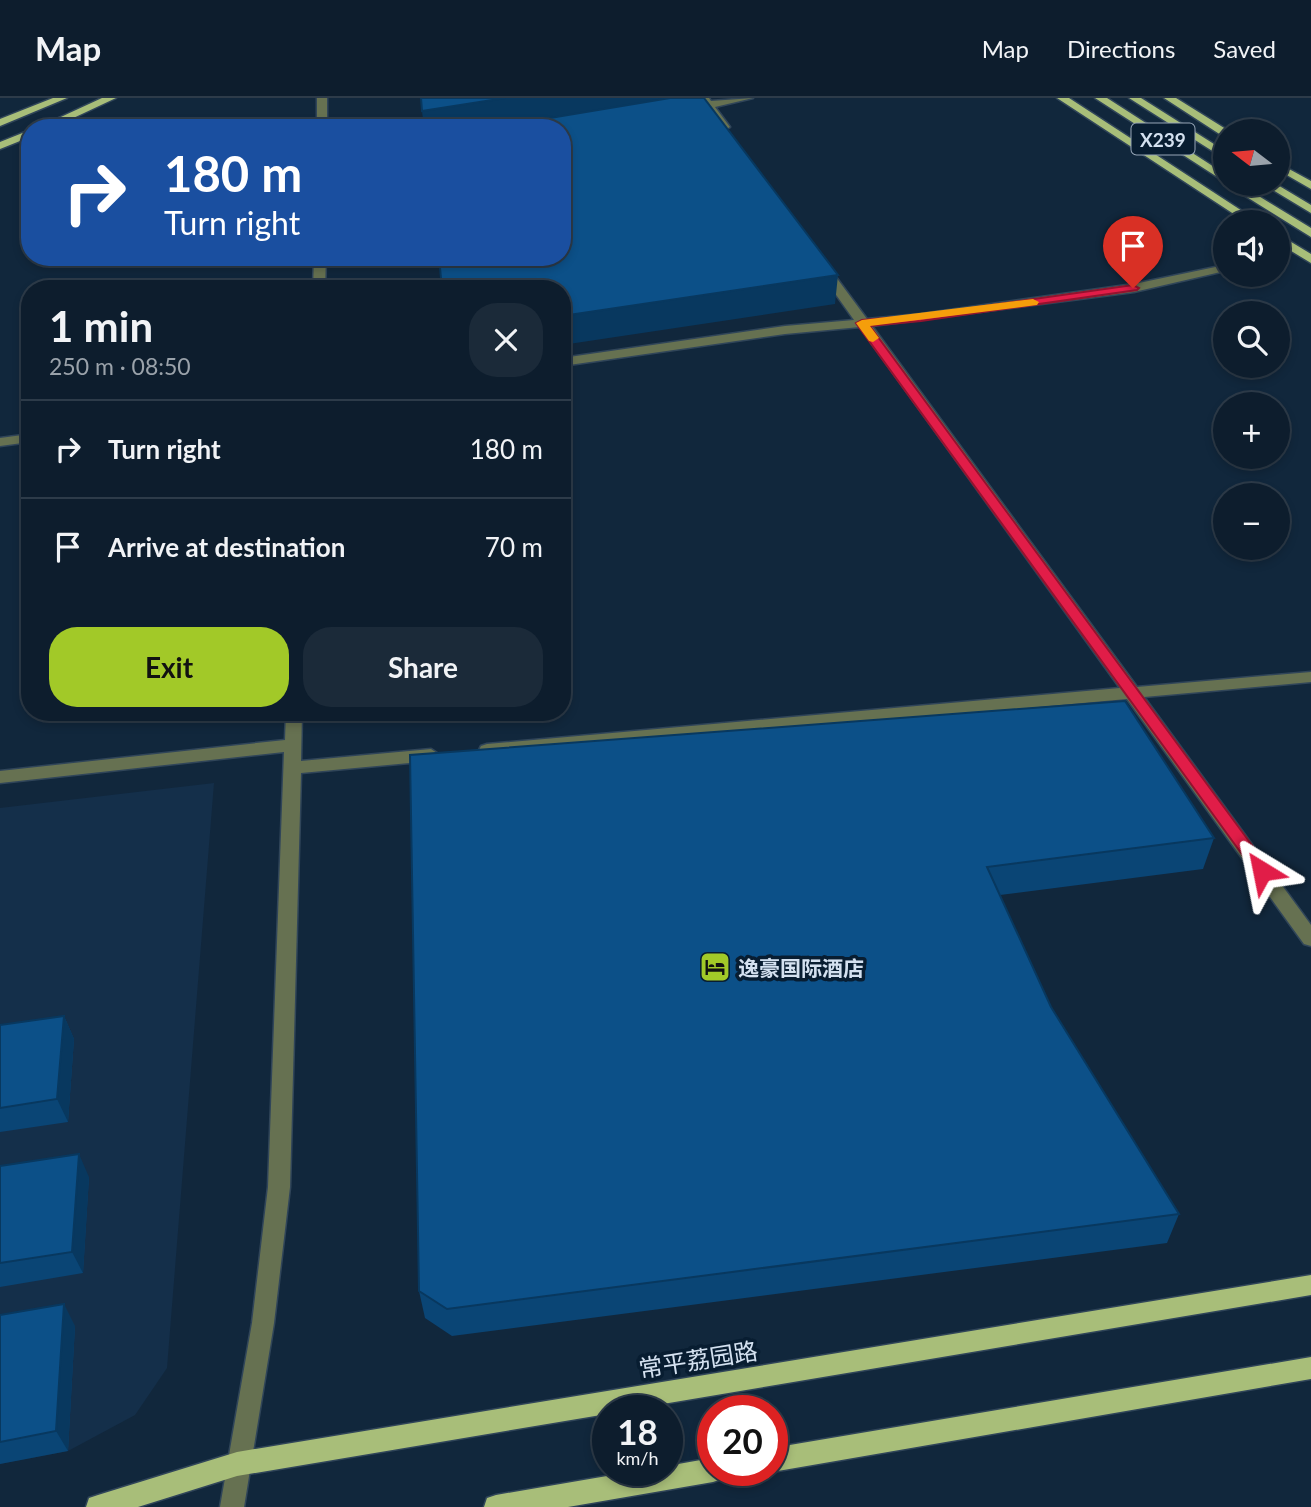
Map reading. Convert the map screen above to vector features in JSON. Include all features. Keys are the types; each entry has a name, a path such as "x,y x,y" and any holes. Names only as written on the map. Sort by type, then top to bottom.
{"main road":[{"path":"0,124 62,98"},
{"path":"63,119 111,98"},
{"path":"1062,98 1235,210"},
{"name":"X239","path":"1100,98 1213,171"},
{"name":"X239","path":"1134,98 1213,148"},
{"path":"1169,98 1213,126"},
{"path":"0,146 21,137"},
{"path":"1290,173 1311,186"},
{"path":"1251,196 1311,233"},
{"path":"1288,196 1311,210"},
{"path":"1290,246 1311,259"},
{"name":"常平荔园路","path":"98,1507 237,1464 1311,1285"},
{"path":"788,1457 1311,1368"},
{"path":"496,1507 697,1473"}],"street":[{"path":"322,98 322,119"},
{"path":"682,109 706,101 748,98"},
{"path":"706,101 732,137"},
{"path":"816,257 1311,939"},
{"path":"571,361 785,330 921,318 1133,288 1213,270"},
{"path":"0,442 21,439"},
{"path":"471,751 1311,677"},
{"path":"232,1507 237,1464 263,1324 279,1187 294,721"},
{"path":"0,777 293,745"},
{"path":"292,768 444,754"}],"shaded area":[{"path":"214,783 167,1368 135,1415 68,1451 0,1464 0,808"}],"building":[{"path":"421,98 505,98 422,111"},
{"path":"670,98 704,98 838,275 571,315 571,280 441,280 440,266 571,266 571,119 544,119"},
{"name":"逸豪国际酒店","path":"1125,701 1214,838 987,867 1051,1007 1179,1214 447,1309 419,1291 410,755"},
{"path":"64,1016 57,1099 0,1108 0,1025"},
{"path":"79,1154 72,1252 0,1263 0,1166"},
{"path":"64,1304 56,1431 0,1442 0,1315"}],"slow traffic":[{"path":"873,338 862,323 921,318 1033,302"}],"place":[{"name":"逸豪国际酒店","path":"715,967"}],"route":[{"path":"1133,288 921,318 862,323 1262,871"}]}
